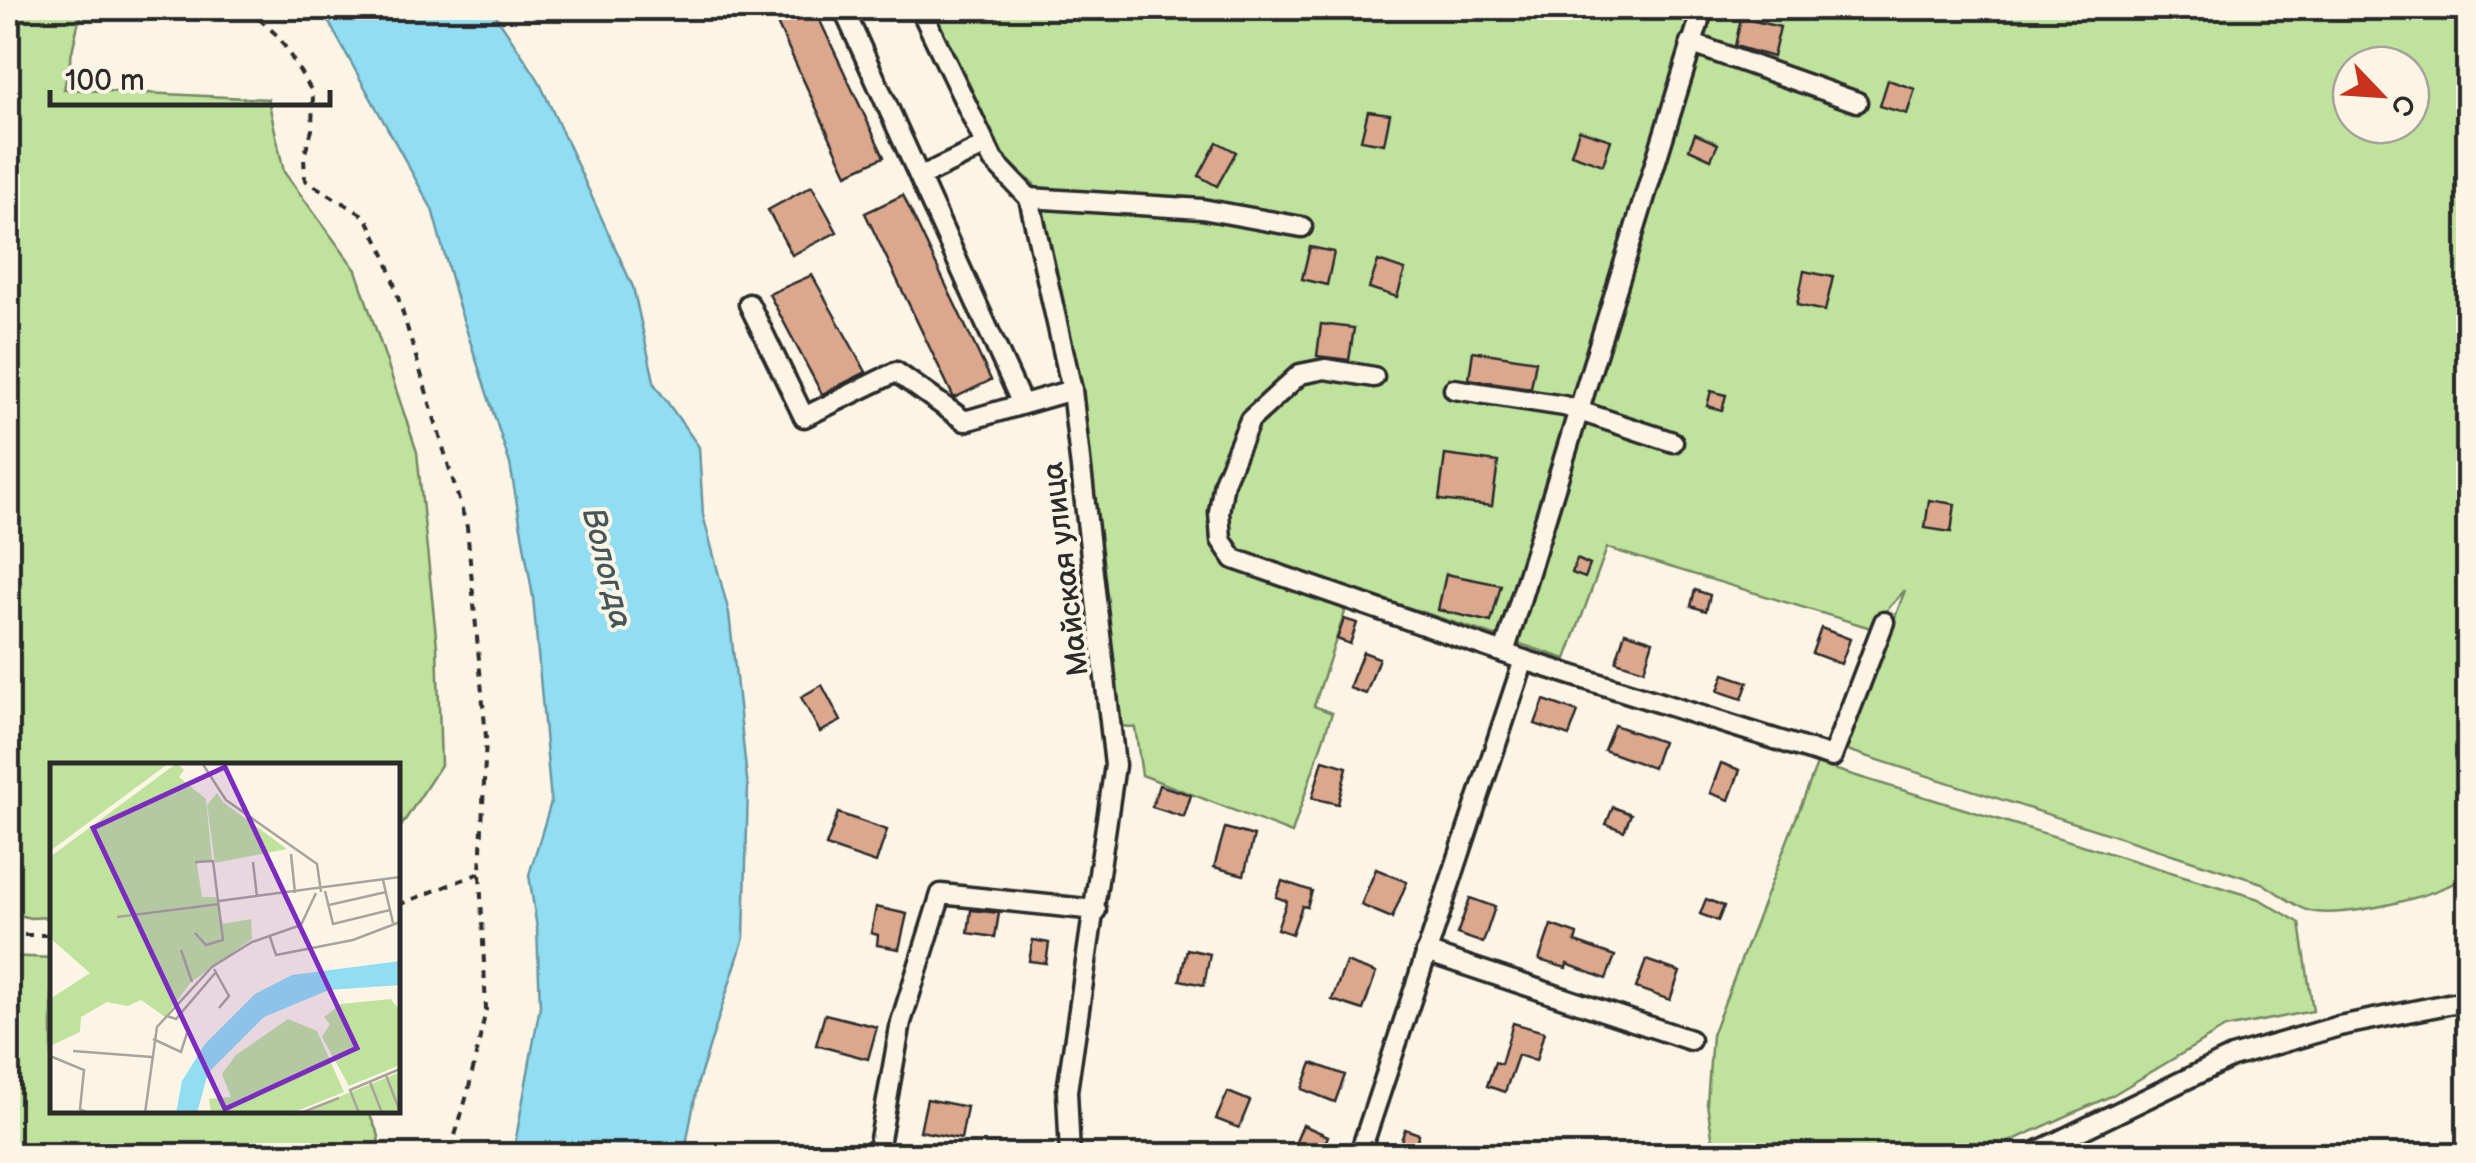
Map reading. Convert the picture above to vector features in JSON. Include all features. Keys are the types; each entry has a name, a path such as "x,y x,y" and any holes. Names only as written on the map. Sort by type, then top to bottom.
{"street":[{"path":"843,8 1022,404"},
{"path":"920,8 993,160 1029,198 1202,209 1302,227"},
{"path":"1504,653 1703,8"},
{"path":"1690,42 1858,102"},
{"path":"920,177 986,145"},
{"name":"Майская улица","path":"1029,198 1072,390 1115,765 1067,1090 1070,1156"},
{"path":"749,304 804,417 896,372 965,421 1072,390"},
{"path":"1374,377 1325,369 1300,374 1250,420 1224,482 1219,512 1221,540 1234,558 1524,660 1832,757 1884,622"},
{"path":"1454,389 1564,406 1673,442"},
{"path":"1359,1156 1524,660"},
{"path":"877,1156 901,1022 941,894 1096,910"},
{"path":"1426,952 1690,1040"},
{"path":"2028,1156 2232,1057 2339,1026 2453,1003 2468,1004"}],"path":[{"path":"247,8 279,37 313,93 312,130 304,156 305,180 366,217 386,258 467,527 486,737 480,873 486,1010 449,1156"},
{"path":"400,904 480,873"},
{"path":"8,935 50,935"}],"green space":[{"path":"8,8 86,8 78,24 64,89 268,99 284,172 356,270 417,452 437,646 441,765 400,828 400,763 50,763 50,917 30,918 8,912"},
{"path":"932,8 2468,8 2468,874 2437,890 2392,904 2345,912 2310,911 2262,883 1847,750 1905,590 1871,628 1607,548 1566,659 1215,544 1337,603 1345,612 1314,706 1332,713 1292,833 1142,775 1135,727 1117,726 1078,389 1034,184 1000,154"},
{"path":"1817,764 2259,899 2300,923 2313,1011 2225,1028 2111,1096 1980,1155 1715,1155 1707,1104 1712,1035"},
{"path":"8,956 50,958 50,1113 369,1113 379,1136 376,1155 8,1155"}],"water":[{"name":"Вологда","path":"321,8 491,8 538,79 633,287 655,385 699,447 703,515 729,613 748,788 744,938 698,1082 684,1155 513,1155 540,1006 537,928 529,875 551,802 533,597 510,464 432,209"}],"building":[{"path":"770,8 814,8 884,157 847,174"},
{"path":"1741,18 1780,27 1773,57 1735,46"},
{"path":"1888,80 1915,89 1907,114 1880,106"},
{"path":"1368,111 1390,114 1384,144 1361,140"},
{"path":"1579,130 1611,140 1603,165 1571,154"},
{"path":"1695,134 1718,144 1711,159 1689,149"},
{"path":"1217,142 1236,152 1217,186 1199,176"},
{"path":"812,186 837,232 792,255 768,210"},
{"path":"903,195 991,380 954,398 865,213"},
{"path":"1310,247 1334,252 1327,285 1302,279"},
{"path":"1378,261 1405,270 1397,297 1369,288"},
{"path":"1804,271 1833,277 1825,311 1797,305"},
{"path":"812,275 866,372 822,394 769,294"},
{"path":"1321,324 1354,328 1349,360 1317,356"},
{"path":"1473,351 1536,361 1531,388 1469,379"},
{"path":"1711,391 1726,395 1722,410 1707,406"},
{"path":"1445,455 1498,462 1492,506 1439,500"},
{"path":"1929,500 1955,504 1951,532 1925,528"},
{"path":"1577,559 1590,565 1585,578 1572,573"},
{"path":"1446,574 1501,585 1491,622 1438,610"},
{"path":"1695,590 1710,595 1706,611 1691,606"},
{"path":"1344,619 1357,623 1350,644 1337,639"},
{"path":"1821,628 1850,639 1841,664 1812,653"},
{"path":"1625,632 1653,641 1644,670 1616,661"},
{"path":"1363,652 1379,658 1366,694 1349,688"},
{"path":"1724,674 1748,682 1742,699 1718,691"},
{"path":"822,685 841,721 820,732 801,697"},
{"path":"1544,700 1578,712 1569,736 1535,724"},
{"path":"1614,725 1662,742 1653,768 1604,750"},
{"path":"1323,760 1347,767 1338,804 1312,798"},
{"path":"1721,763 1740,770 1729,800 1710,793"},
{"path":"1159,785 1191,795 1184,817 1152,807"},
{"path":"1613,807 1631,814 1624,831 1606,824"},
{"path":"838,813 887,830 876,863 826,846"},
{"path":"1225,828 1254,836 1244,875 1214,867"},
{"path":"1376,869 1407,882 1392,918 1361,905"},
{"path":"1282,881 1312,891 1292,934 1277,929 1287,901 1276,897"},
{"path":"1470,898 1495,907 1483,943 1457,934"},
{"path":"1706,899 1724,906 1718,921 1700,914"},
{"path":"876,907 907,914 899,949 877,945 878,935 871,933"},
{"path":"971,910 999,913 995,937 968,933"},
{"path":"1551,925 1577,934 1575,942 1615,956 1606,979 1567,964 1566,968 1539,960"},
{"path":"1033,940 1049,943 1046,963 1029,961"},
{"path":"1187,949 1210,954 1204,985 1180,980"},
{"path":"1646,960 1680,972 1670,1000 1636,988"},
{"path":"1346,962 1376,973 1363,1010 1332,1000"},
{"path":"825,1014 877,1027 868,1059 816,1045"},
{"path":"1513,1023 1544,1032 1536,1061 1518,1055 1505,1092 1487,1086 1495,1062 1501,1064"},
{"path":"1312,1063 1345,1075 1335,1102 1302,1089"},
{"path":"1228,1092 1250,1101 1239,1128 1216,1119"},
{"path":"927,1099 967,1107 961,1139 920,1131"},
{"path":"1303,1125 1328,1136 1320,1156 1290,1156"},
{"path":"1405,1129 1419,1134 1414,1149 1400,1144"}]}
